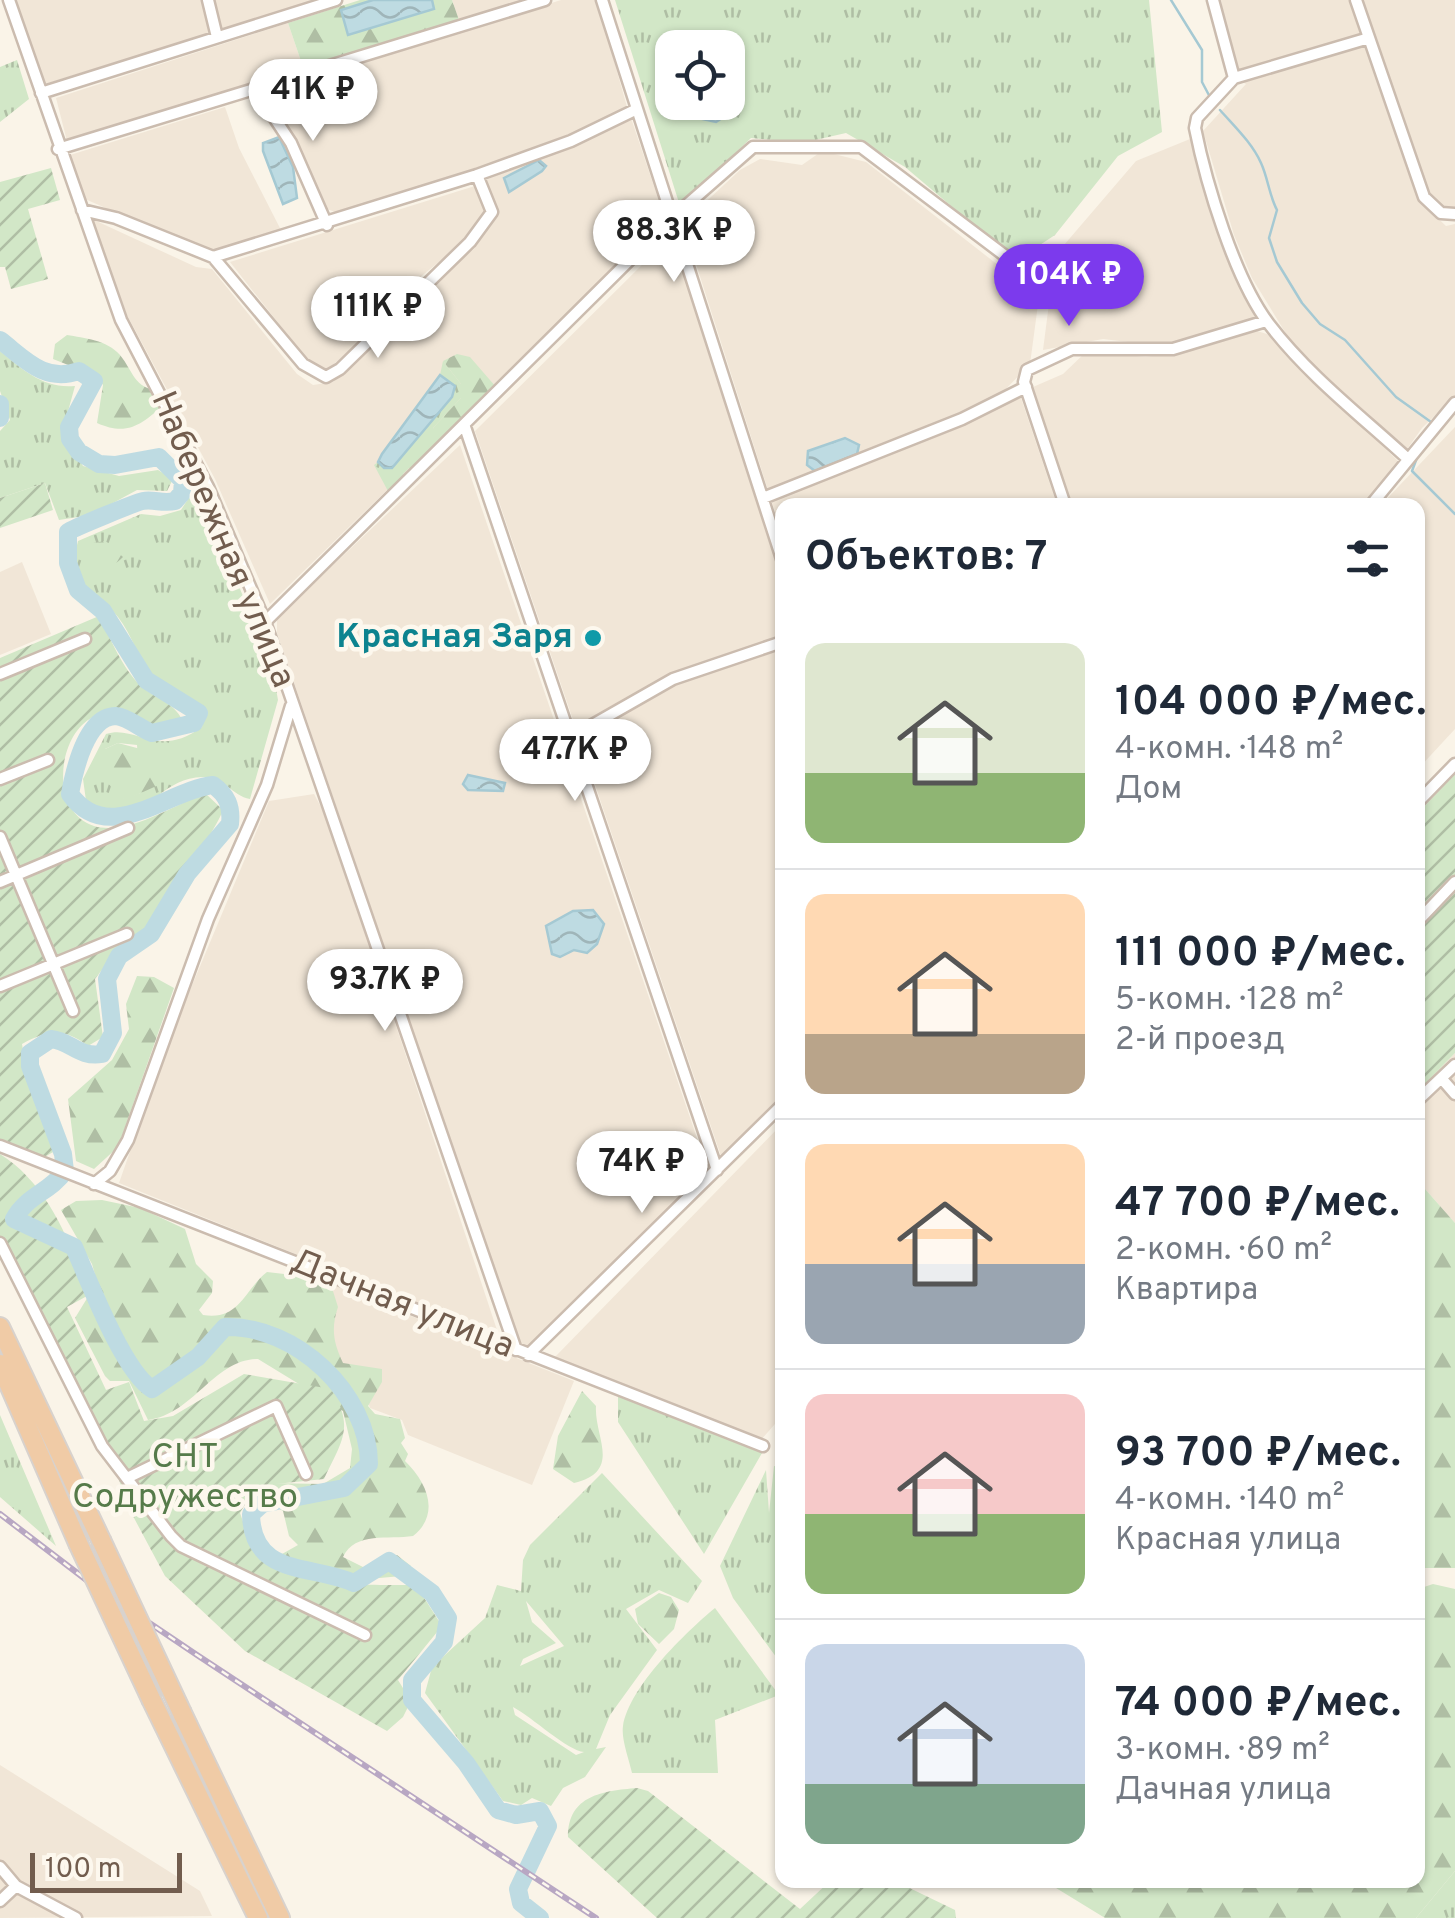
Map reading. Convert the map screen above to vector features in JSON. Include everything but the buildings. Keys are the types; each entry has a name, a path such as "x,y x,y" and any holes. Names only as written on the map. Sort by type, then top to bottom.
{"highway":[{"path":"0,1327 280,1918"},
{"path":"0,1364 152,1702 258,1918"}],"street":[{"name":"Набережная улица","path":"9,0 121,320 208,487 265,622 292,704 268,784 208,919 128,1140 110,1171 94,1184"},
{"path":"208,0 217,38"},
{"path":"40,93 336,0"},
{"path":"58,149 545,0"},
{"path":"602,0 775,537"},
{"path":"1214,0 1234,78"},
{"path":"1356,0 1424,197 1441,213 1455,214"},
{"path":"1369,38 1234,78 1198,118 1195,128 1222,222 1266,320 1293,353 1408,459"},
{"path":"256,90 291,144 326,225"},
{"path":"213,257 477,176 571,141 635,110"},
{"path":"265,622 673,218 752,147 809,150 845,144 878,155 1016,264"},
{"path":"82,210 116,218 213,257 303,364 326,376 340,369 470,242 492,212 477,176"},
{"path":"1064,498 1026,388 1027,370 1055,353 1090,346 1174,349 1266,320"},
{"path":"763,498 962,419 1026,388"},
{"path":"1377,498 1455,403"},
{"path":"465,427 573,736 717,1170"},
{"path":"0,674 85,639"},
{"path":"573,736 672,679 775,644"},
{"path":"292,704 522,1352 763,1446"},
{"path":"0,779 48,760"},
{"path":"1425,795 1455,764"},
{"path":"0,882 128,828"},
{"path":"0,836 73,1012"},
{"path":"1425,914 1455,882"},
{"path":"0,986 127,934"},
{"path":"1425,1094 1455,1066"},
{"path":"1442,1079 1455,1094"},
{"name":"Дачная улица","path":"0,1146 522,1352 775,1111"},
{"path":"0,1243 102,1446 181,1546 366,1635"},
{"path":"127,1478 276,1406 306,1474"},
{"path":"0,1867 16,1886 76,1918"},
{"path":"0,1901 16,1886"}],"shaded area":[{"path":"16,0 316,0 45,84"},
{"path":"452,0 523,0 459,20"},
{"path":"561,0 597,0 627,107 580,134 338,213 324,208 307,180 275,91"},
{"path":"1221,0 1361,0 1419,200 1446,226 1455,224 1455,396 1422,428 1405,452 1296,350 1252,278 1234,235 1203,131 1246,84 1234,78"},
{"path":"1363,0 1455,0 1455,209 1444,210 1431,200"},
{"path":"288,23 303,67 67,141 56,98"},
{"path":"225,107 239,148 283,234 209,253 85,199 70,155"},
{"path":"631,118 665,219 270,604 215,479 127,315 92,219 196,267 212,269 297,374 313,385 333,382 393,328 424,290 474,249 498,214 486,180"},
{"path":"1190,139 1231,264 1259,323 1169,347 1103,339 1043,350 1050,296 1026,267 1052,259 1136,161"},
{"path":"822,151 866,162 1039,297 1030,364 999,396 874,458 1021,398 1055,498 775,498 775,512 683,223 740,170 760,159 802,165"},
{"path":"475,186 486,213 466,240 413,283 381,323 327,370 313,367 230,262"},
{"path":"671,236 775,555 775,1105 722,1159 475,431"},
{"path":"1257,331 1267,334 1400,463 1371,498 1068,498 1033,387 1063,374 1087,351 1146,357 1201,348"},
{"path":"1455,427 1455,729 1425,761 1425,498 1388,498"},
{"path":"460,445 709,1173 536,1349 520,1344 277,633 277,618"},
{"path":"22,562 51,634 0,655 0,572"},
{"path":"314,794 327,818 499,1336 119,1183 168,1043 269,801"},
{"path":"1455,1053 1455,1223 1425,1189 1425,1084"},
{"path":"775,1131 775,1424 761,1440 554,1358"},
{"path":"321,1280 574,1381 532,1485 408,1435 402,1420 370,1408 358,1373 337,1364 309,1309"},
{"path":"0,1765 200,1891 212,1916 0,1918"}],"green space":[{"path":"360,0 373,0 341,11 434,8 432,0 452,0 459,20 303,67 288,23"},
{"path":"615,0 1149,0 1162,132 1118,156 1055,235 1023,256 1002,249 905,167 846,133 802,143 751,138 680,206"},
{"path":"17,60 29,99 0,122 0,67"},
{"path":"51,168 60,200 28,209 48,279 11,289 5,267 0,267 0,182"},
{"path":"67,335 95,340 115,350 139,383 160,391 166,403 134,426 117,429 97,423 103,385 96,376 53,359 55,344"},
{"path":"0,351 44,381 75,386 62,433 83,466 119,476 158,470 173,479 167,491 137,490 91,515 59,520 45,483 0,498 0,431 10,420 0,391"},
{"path":"457,354 470,357 496,387 446,437 439,438 433,428 461,398 461,384 443,361"},
{"path":"443,361 461,384 461,398 433,428 446,437 414,471 409,468 403,474 406,478 389,493 374,465 378,462 393,468 423,431 445,378 440,375"},
{"path":"45,483 53,510 0,528 0,498"},
{"path":"197,485 272,666 278,700 250,799 217,780 203,777 187,779 127,810 87,808 83,779 106,734 127,733 172,741 202,727 203,716 194,702 153,677 118,617 83,586 76,564 78,541 141,514 160,516 181,510","holes":["118,743 137,745 140,793 124,799 105,749"]},
{"path":"105,541 123,557 102,567 84,551 93,543"},
{"path":"99,616 134,679 174,709 183,721 148,726 116,711 93,717 71,740 65,756 63,773 70,806 80,818 107,828 136,823 205,793 223,810 153,920 95,979 103,1037 88,1046 71,1036 55,1033 22,1044 28,1081 53,1152 43,1158 0,1141 0,658"},
{"path":"118,743 152,752 162,767 161,784 125,800 119,795 109,784 103,764 105,749"},
{"path":"1455,774 1455,1053 1425,1084 1425,806"},
{"path":"137,976 154,977 174,988 118,1147 94,1169 76,1161 68,1099 112,1060 129,1029 126,1004"},
{"name":"СНТ Содружество","path":"0,1154 31,1181 56,1216 87,1296 67,1307 106,1390 129,1382 144,1421 173,1416 244,1374 331,1389 344,1424 340,1444 324,1479 256,1486 240,1513 252,1538 268,1556 289,1569 337,1582 416,1585 442,1626 398,1680 411,1701 403,1717 387,1731 245,1651 165,1576 126,1503 109,1446 0,1238"},
{"path":"1425,1189 1455,1223 1455,1568 1425,1568"},
{"path":"102,1200 140,1208 185,1229 196,1264 213,1281 212,1293 199,1310 203,1315 215,1316 233,1309 267,1272 310,1277 332,1288 338,1307 335,1342 343,1363 382,1369 382,1382 368,1406 375,1414 400,1419 405,1438 401,1443 408,1454 405,1461 425,1488 429,1508 422,1527 413,1536 364,1540 348,1549 343,1557 365,1568 397,1555 411,1566 402,1576 357,1580 281,1560 282,1554 298,1545 289,1536 283,1511 255,1496 268,1483 323,1484 350,1468 352,1449 343,1411 258,1359 229,1368 178,1408 148,1420 129,1381 110,1381 105,1376 75,1318 97,1282 92,1264 61,1210 76,1201"},
{"path":"582,1391 596,1406 603,1452 598,1470 574,1483 553,1469 558,1436"},
{"path":"618,1394 762,1453 704,1554 618,1422"},
{"path":"0,1415 56,1546 0,1497"},
{"path":"774,1466 775,1655 733,1598 720,1566 766,1470 769,1513"},
{"path":"602,1473 702,1581 688,1603 659,1590 626,1609 657,1650 610,1715 596,1749 606,1747 585,1777 563,1788 551,1806 532,1798 521,1805 503,1801 425,1693 432,1667 485,1618 497,1585 521,1591 523,1560 530,1545","holes":["526,1601 564,1646 520,1666 523,1659 556,1643 532,1622","513,1707 569,1746 584,1752 576,1755 515,1715"]},
{"path":"1433,1584 1455,1589 1455,1871 1416,1918 1105,1918 1056,1888 1425,1888 1425,1587"},
{"path":"659,1593 671,1597 679,1610 674,1629 659,1644 638,1624 635,1609"},
{"path":"715,1608 775,1690 775,1697 715,1720 718,1773 632,1773 623,1731 627,1711 660,1661"},
{"path":"612,1791 648,1791 800,1909 822,1888 910,1888 955,1910 956,1918 657,1918 568,1837 574,1812 581,1804"},
{"path":"1455,1871 1455,1918 1416,1918"}],"water":[{"path":"373,0 432,0 434,9 348,35 341,10"},
{"path":"279,137 293,167 297,198 283,204 263,151 263,143"},
{"path":"539,160 546,166 542,171 509,192 504,178"},
{"path":"440,375 455,386 452,397 392,468 384,468 378,462 382,454"},
{"path":"845,438 859,445 857,454 815,471 807,465 808,451"},
{"path":"468,775 505,783 503,791 468,790 463,784"},
{"path":"593,910 604,924 597,944 587,953 574,950 560,957 552,954 546,926 573,911"}],"waterway":[{"path":"1171,0 1202,50 1202,82 1211,99"},
{"path":"1220,110 1261,163 1277,210 1269,238 1277,262 1302,303 1320,324 1345,340 1396,397 1431,422"},
{"path":"0,340 45,371 79,371 94,381 69,427 70,439 79,452 99,464 159,457 183,481 182,493 175,501 143,501 68,532 68,563 78,590 103,611 146,680 199,713 194,723 152,733 121,717 106,718 83,747 70,794 85,809 102,816 120,816 213,785 228,801 230,818 230,824 187,874 151,934 119,956 107,979 113,1033 102,1054 87,1054 51,1039 30,1053 30,1066 63,1154 65,1171 14,1219 74,1247 119,1345 152,1389 198,1357 225,1327 252,1329 302,1351 342,1389 366,1438 369,1464 344,1488 262,1504 251,1514 254,1534 261,1549 287,1565 354,1583 389,1561 432,1593 448,1618 444,1642 412,1680 412,1700 466,1763 498,1810 516,1815 540,1811 548,1826 518,1889 521,1903 540,1918"},
{"path":"0,404 0,418"},
{"path":"1418,455 1412,471 1455,514"}],"railway":[{"path":"0,1514 93,1585 596,1918"}],"place":[{"name":"Красная Заря","path":"593,638"}]}
